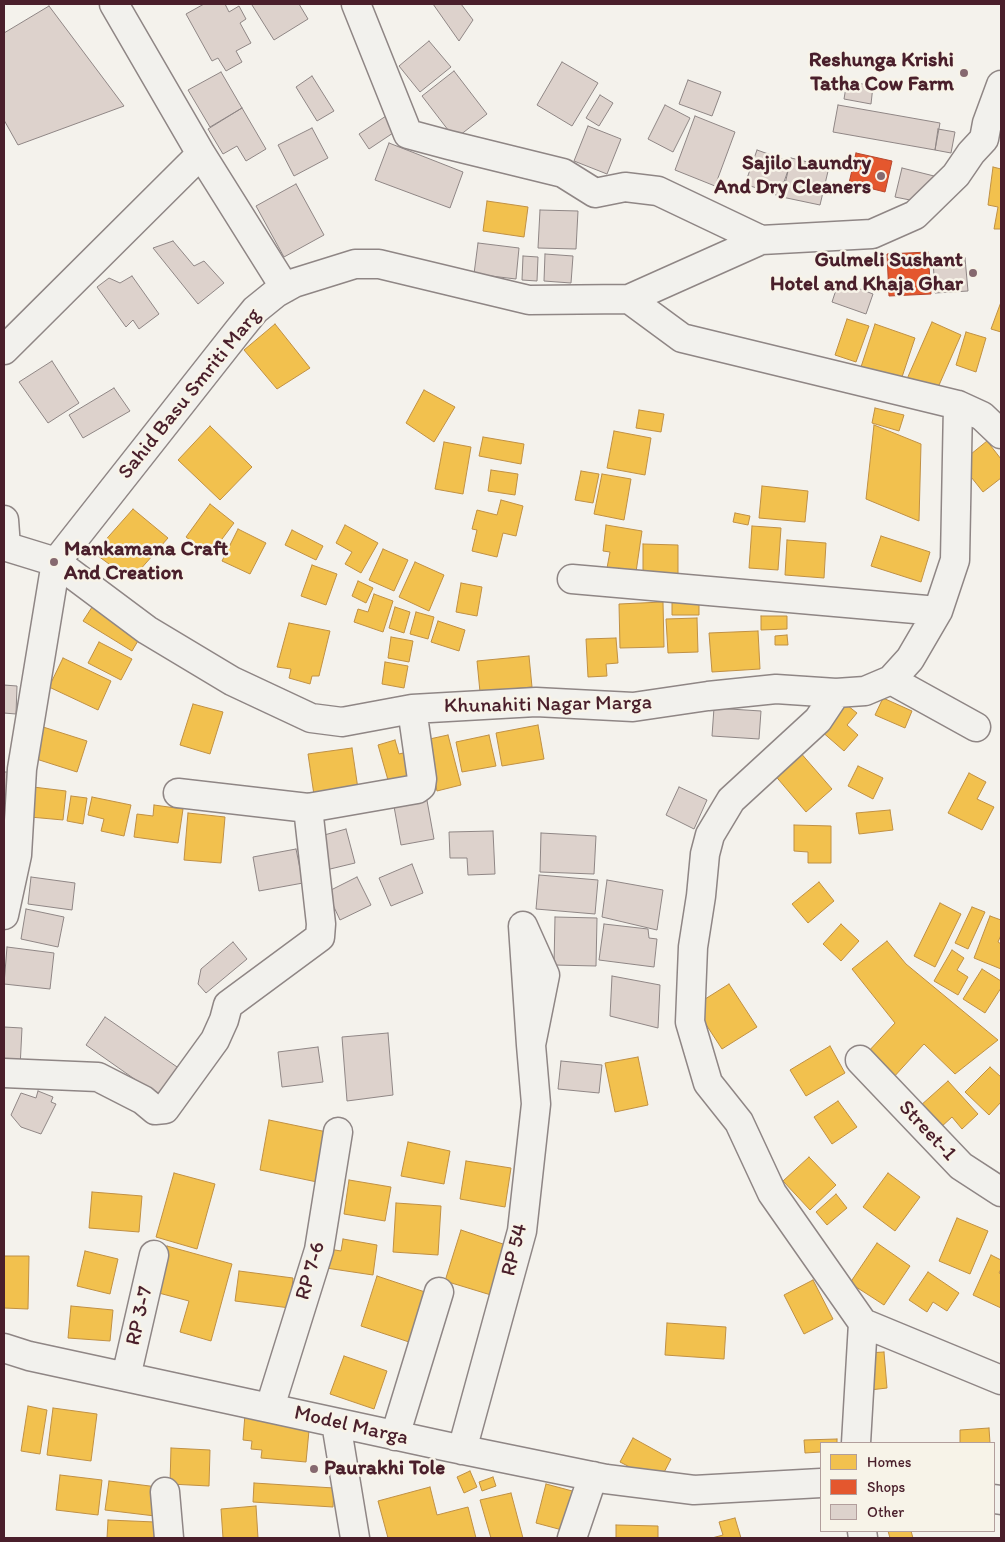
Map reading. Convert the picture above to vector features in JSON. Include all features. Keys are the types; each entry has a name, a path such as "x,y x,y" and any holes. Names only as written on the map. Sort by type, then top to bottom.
{"street":[{"path":"114,4 201,154 285,288"},
{"path":"356,4 408,134 448,146 563,173 595,193 625,187 658,191 761,240"},
{"name":"Sahid Basu Smriti Marg","path":"56,562 255,310 294,283 355,264 379,264 529,300 630,299 761,240 872,234 915,215 956,175 984,138 986,123 1001,85"},
{"path":"4,350 201,154"},
{"path":"630,299 682,338 958,405 982,416 1001,434"},
{"path":"958,405 955,560 938,611 910,659 892,680 976,727"},
{"path":"4,520 5,547 56,562 22,770 17,855 4,915"},
{"name":"Khunahiti Nagar Marga","path":"56,562 156,635 232,681 311,718 342,722 412,709 536,702 634,707 708,696 776,689 836,693 865,691 892,680"},
{"path":"572,579 938,611"},
{"path":"836,693 818,720 731,800 710,835 705,854 693,947 690,1022 708,1083 739,1122 772,1193 863,1323 1001,1380"},
{"path":"178,794 308,808 417,789 421,786 422,779 412,709"},
{"path":"4,1073 98,1077 143,1100 156,1110 165,1109 215,1040 228,1005 320,937 321,924 308,808"},
{"name":"RP 54","path":"462,1450 522,1231 536,1104 531,1045"},
{"name":"Street-1","path":"860,1060 961,1166 1001,1192"},
{"name":"RP 7-6","path":"270,1407 319,1250 338,1132"},
{"name":"RP 3-7","path":"126,1377 154,1255"},
{"path":"395,1436 439,1292"},
{"path":"856,1442 863,1323"},
{"name":"Model Marga","path":"4,1348 29,1356 270,1407 395,1436 593,1476 694,1490 820,1483"},
{"path":"336,1423 356,1538"},
{"path":"572,1538 593,1476"},
{"path":"165,1492 169,1538"}],"building: Homes":[{"path":"993,167 1001,169 1001,229 994,229 998,207 988,205"},
{"path":"487,201 528,207 524,237 483,231"},
{"path":"1001,302 1001,332 991,329"},
{"path":"847,319 869,326 856,362 835,355"},
{"path":"932,322 961,335 936,392 907,379"},
{"path":"275,324 310,368 277,389 244,350"},
{"path":"875,324 915,338 901,380 861,367"},
{"path":"966,332 986,338 976,372 956,365"},
{"path":"424,390 455,407 434,442 406,423"},
{"path":"875,408 904,415 899,431 872,423"},
{"path":"639,410 664,414 661,432 636,428"},
{"path":"874,425 921,444 919,521 866,499"},
{"path":"210,426 252,467 220,500 178,460"},
{"path":"614,431 651,438 645,475 607,468"},
{"path":"483,437 524,444 521,464 479,456"},
{"path":"987,441 1001,459 1001,478 983,492 960,463"},
{"path":"444,442 471,447 463,494 435,489"},
{"path":"491,470 518,474 515,495 488,491"},
{"path":"581,471 599,474 593,503 575,500"},
{"path":"602,474 631,479 624,520 594,514"},
{"path":"762,486 808,491 805,522 759,518"},
{"path":"501,500 523,506 516,536 503,533 497,557 472,551 477,530 472,529 477,510 497,515"},
{"path":"210,504 234,523 210,555 186,537"},
{"path":"133,509 168,538 131,580 94,553"},
{"path":"735,513 750,516 748,525 733,522"},
{"path":"345,525 378,543 361,573 345,564 352,552 336,543"},
{"path":"606,525 642,531 636,572 607,568 610,552 603,551"},
{"path":"752,526 781,528 778,570 749,568"},
{"path":"238,529 266,543 250,574 222,561"},
{"path":"292,530 323,546 316,560 285,545"},
{"path":"881,536 930,552 921,582 871,566"},
{"path":"787,540 826,543 824,578 785,575"},
{"path":"643,544 678,545 678,579 643,578"},
{"path":"383,549 408,560 394,591 369,580"},
{"path":"415,562 444,575 429,611 399,597"},
{"path":"312,565 337,574 326,605 301,596"},
{"path":"358,581 373,588 366,603 352,596"},
{"path":"461,583 482,587 477,616 456,612"},
{"path":"374,594 393,601 383,632 354,622 358,609 368,612"},
{"path":"672,600 699,601 699,615 672,615"},
{"path":"663,602 664,647 620,648 619,604"},
{"path":"94,604 142,634 132,651 83,621"},
{"path":"395,607 410,612 404,633 389,628"},
{"path":"416,612 434,617 428,639 410,634"},
{"path":"761,616 787,616 787,629 761,630"},
{"path":"697,618 698,652 668,653 666,619"},
{"path":"438,621 465,630 459,651 431,642"},
{"path":"289,623 330,631 319,676 312,676 310,684 289,678 291,669 277,667"},
{"path":"758,631 760,669 712,672 709,633"},
{"path":"787,635 788,645 775,645 775,636"},
{"path":"391,637 413,641 409,662 388,658"},
{"path":"616,638 618,663 606,664 607,676 588,677 586,639"},
{"path":"99,642 132,659 121,680 88,663"},
{"path":"529,656 532,687 480,692 477,661"},
{"path":"63,658 111,681 98,710 49,687"},
{"path":"385,662 408,666 404,688 382,684"},
{"path":"883,698 912,711 905,728 875,715"},
{"path":"843,702 857,713 847,725 858,735 844,751 820,730"},
{"path":"193,704 223,712 210,754 180,745"},
{"path":"538,725 544,759 502,766 496,733"},
{"path":"40,726 87,741 77,772 30,757"},
{"path":"448,735 461,785 437,791 425,740"},
{"path":"489,735 496,766 462,772 456,742"},
{"path":"395,740 399,754 411,751 419,779 390,787 378,745"},
{"path":"352,748 358,789 314,795 308,754"},
{"path":"799,751 832,789 806,812 773,773"},
{"path":"858,766 883,778 873,799 848,786"},
{"path":"969,773 986,782 977,799 994,807 982,830 948,813"},
{"path":"33,787 66,791 63,820 30,817"},
{"path":"71,796 87,798 83,824 67,821"},
{"path":"92,797 131,805 124,836 101,831 104,819 88,815"},
{"path":"154,805 183,809 178,843 134,837 137,814 153,816"},
{"path":"890,810 893,830 859,834 856,813"},
{"path":"188,813 225,817 221,863 184,860"},
{"path":"794,825 831,826 831,863 808,863 808,852 794,851"},
{"path":"819,882 834,901 808,923 792,904"},
{"path":"940,903 961,914 935,967 914,956"},
{"path":"972,907 985,912 968,949 955,943"},
{"path":"990,916 1001,920 1001,935 998,942 1001,944 1001,969 974,958"},
{"path":"841,924 859,941 841,961 823,944"},
{"path":"887,941 906,964 998,1040 955,1074 924,1044 892,1079 866,1054 895,1023 852,969"},
{"path":"952,950 964,958 957,970 968,977 958,995 934,981"},
{"path":"982,969 1001,981 1001,988 985,1013 963,999"},
{"path":"729,984 757,1027 722,1049 694,1006"},
{"path":"830,1046 845,1073 806,1096 790,1070"},
{"path":"638,1057 648,1105 615,1112 605,1063"},
{"path":"990,1067 1001,1077 1001,1102 989,1115 965,1092"},
{"path":"948,1081 978,1114 962,1129 952,1117 940,1128 920,1106"},
{"path":"838,1101 857,1127 832,1144 814,1117"},
{"path":"269,1120 327,1132 317,1182 260,1170"},
{"path":"408,1142 450,1151 444,1184 401,1176"},
{"path":"809,1157 836,1185 810,1210 783,1181"},
{"path":"466,1161 511,1168 505,1207 460,1199"},
{"path":"174,1173 215,1184 197,1249 156,1237"},
{"path":"888,1173 920,1197 895,1231 863,1207"},
{"path":"349,1180 391,1187 385,1221 344,1214"},
{"path":"92,1192 142,1196 139,1232 89,1228"},
{"path":"836,1194 847,1208 827,1225 816,1212"},
{"path":"396,1203 441,1206 438,1255 393,1252"},
{"path":"957,1218 988,1231 970,1274 939,1261"},
{"path":"461,1230 506,1245 491,1295 445,1281"},
{"path":"343,1239 377,1245 373,1275 326,1268 329,1249 341,1251"},
{"path":"877,1243 910,1266 884,1305 850,1283"},
{"path":"167,1246 232,1264 211,1341 180,1332 189,1301 155,1292"},
{"path":"85,1251 118,1259 110,1294 77,1286"},
{"path":"991,1255 1001,1260 999,1273 1001,1274 1001,1308 973,1295"},
{"path":"4,1256 29,1256 28,1309 4,1308"},
{"path":"239,1271 293,1278 290,1308 235,1301"},
{"path":"928,1272 959,1293 947,1311 933,1302 927,1312 909,1300"},
{"path":"377,1276 428,1293 412,1343 361,1326"},
{"path":"813,1280 833,1319 804,1334 784,1295"},
{"path":"71,1306 113,1310 110,1341 68,1338"},
{"path":"667,1323 726,1327 724,1359 665,1355"},
{"path":"884,1352 887,1388 870,1390 867,1353"},
{"path":"344,1356 387,1371 374,1409 330,1394"},
{"path":"28,1406 47,1410 40,1454 21,1451"},
{"path":"53,1408 97,1414 91,1461 47,1455"},
{"path":"245,1414 310,1420 306,1462 261,1458 262,1450 251,1449 252,1441 243,1440"},
{"path":"989,1428 990,1442 960,1442 960,1430"},
{"path":"633,1438 671,1459 659,1482 620,1462"},
{"path":"837,1439 837,1442 820,1442 820,1452 805,1453 804,1440"},
{"path":"171,1448 210,1450 209,1486 170,1484"},
{"path":"470,1471 477,1487 464,1493 457,1477"},
{"path":"60,1475 102,1480 98,1515 56,1510"},
{"path":"493,1477 496,1486 482,1491 479,1482"},
{"path":"109,1481 158,1487 155,1516 105,1510"},
{"path":"254,1483 334,1488 333,1507 253,1502"},
{"path":"546,1484 576,1492 566,1531 536,1523"},
{"path":"430,1487 437,1515 468,1507 476,1538 388,1538 378,1501"},
{"path":"511,1493 523,1538 491,1538 480,1500"},
{"path":"256,1506 258,1538 223,1538 221,1509"},
{"path":"735,1518 741,1538 712,1538 723,1535 719,1522"},
{"path":"108,1520 155,1522 154,1538 107,1538"},
{"path":"616,1525 658,1526 658,1538 616,1538"},
{"path":"888,1532 911,1532 913,1538 890,1538"}],"building: Shops":[{"path":"856,153 892,161 885,192 849,183"},
{"path":"928,252 931,294 889,296 887,254"}],"building: Other":[{"path":"204,4 225,4 229,12 239,6 246,19 240,23 251,43 236,51 242,62 226,71 218,58 212,61 186,14"},
{"path":"253,4 299,4 308,19 274,40"},
{"path":"433,4 461,4 473,20 459,41"},
{"path":"49,6 124,106 18,145 4,120 4,33"},
{"path":"429,41 451,67 420,92 399,66"},
{"path":"562,62 598,83 572,126 537,105"},
{"path":"454,71 487,114 455,139 422,96"},
{"path":"221,72 242,108 210,127 188,90"},
{"path":"312,76 334,111 317,121 296,87"},
{"path":"688,80 721,92 712,116 679,104"},
{"path":"847,81 873,86 871,104 844,99"},
{"path":"600,95 613,103 599,126 586,118"},
{"path":"665,105 690,118 673,152 648,139"},
{"path":"838,105 940,123 935,150 833,132"},
{"path":"242,108 266,149 246,161 237,146 223,154 208,129"},
{"path":"386,116 396,131 369,149 359,134"},
{"path":"695,116 735,132 715,186 675,170"},
{"path":"588,126 621,139 607,174 574,161"},
{"path":"312,128 328,158 294,176 278,145"},
{"path":"938,129 955,132 951,153 935,150"},
{"path":"389,143 463,172 450,208 375,180"},
{"path":"757,150 791,162 779,196 745,184"},
{"path":"791,158 829,167 820,205 782,197"},
{"path":"902,168 934,176 910,200 895,197"},
{"path":"296,184 324,235 284,257 256,206"},
{"path":"540,210 578,211 576,249 538,248"},
{"path":"173,241 194,266 204,261 224,283 198,304 153,248"},
{"path":"478,243 519,248 516,279 474,274"},
{"path":"545,254 573,256 571,283 544,281"},
{"path":"523,256 538,257 537,281 522,280"},
{"path":"965,258 968,291 935,293 933,260"},
{"path":"132,276 159,314 139,329 133,320 126,327 97,287 109,278 120,283"},
{"path":"839,281 873,294 866,314 832,302"},
{"path":"52,361 79,403 48,423 19,382"},
{"path":"114,388 130,411 83,438 69,415"},
{"path":"4,685 17,686 16,714 4,713"},
{"path":"714,708 761,711 759,739 712,736"},
{"path":"4,772 10,772 11,798 4,798"},
{"path":"679,787 707,800 694,829 666,815"},
{"path":"426,795 434,839 401,845 393,801"},
{"path":"346,829 355,863 326,870 317,837"},
{"path":"493,831 495,874 468,875 467,858 450,858 449,832"},
{"path":"541,833 596,836 594,874 540,872"},
{"path":"296,849 303,883 259,891 253,857"},
{"path":"412,864 423,893 391,906 379,878"},
{"path":"539,875 598,880 595,914 536,909"},
{"path":"31,877 75,883 72,910 28,904"},
{"path":"357,877 371,905 340,920 327,892"},
{"path":"607,880 663,890 657,930 602,917"},
{"path":"26,909 64,917 58,947 21,939"},
{"path":"555,917 597,918 596,966 554,965"},
{"path":"604,924 648,929 649,938 657,939 654,967 599,960"},
{"path":"233,942 247,959 206,993 198,984 201,969"},
{"path":"7,947 54,953 50,989 4,984"},
{"path":"612,976 660,985 658,1028 610,1016"},
{"path":"105,1017 180,1069 160,1097 86,1045"},
{"path":"4,1027 22,1028 20,1068 4,1067"},
{"path":"388,1033 393,1095 347,1101 342,1037"},
{"path":"318,1047 323,1082 282,1087 278,1052"},
{"path":"561,1061 602,1065 599,1093 558,1089"},
{"path":"38,1091 53,1097 51,1102 56,1104 41,1134 21,1127 11,1115 21,1093 36,1098"}],"place":[{"name":"Reshunga Krishi Tatha Cow Farm","path":"964,73"},
{"name":"Sajilo Laundry And Dry Cleaners","path":"881,176"},
{"name":"Gulmeli Sushant Hotel and Khaja Ghar","path":"973,273"},
{"name":"Mankamana Craft And Creation","path":"54,562"},
{"name":"Paurakhi Tole","path":"314,1469"}]}
